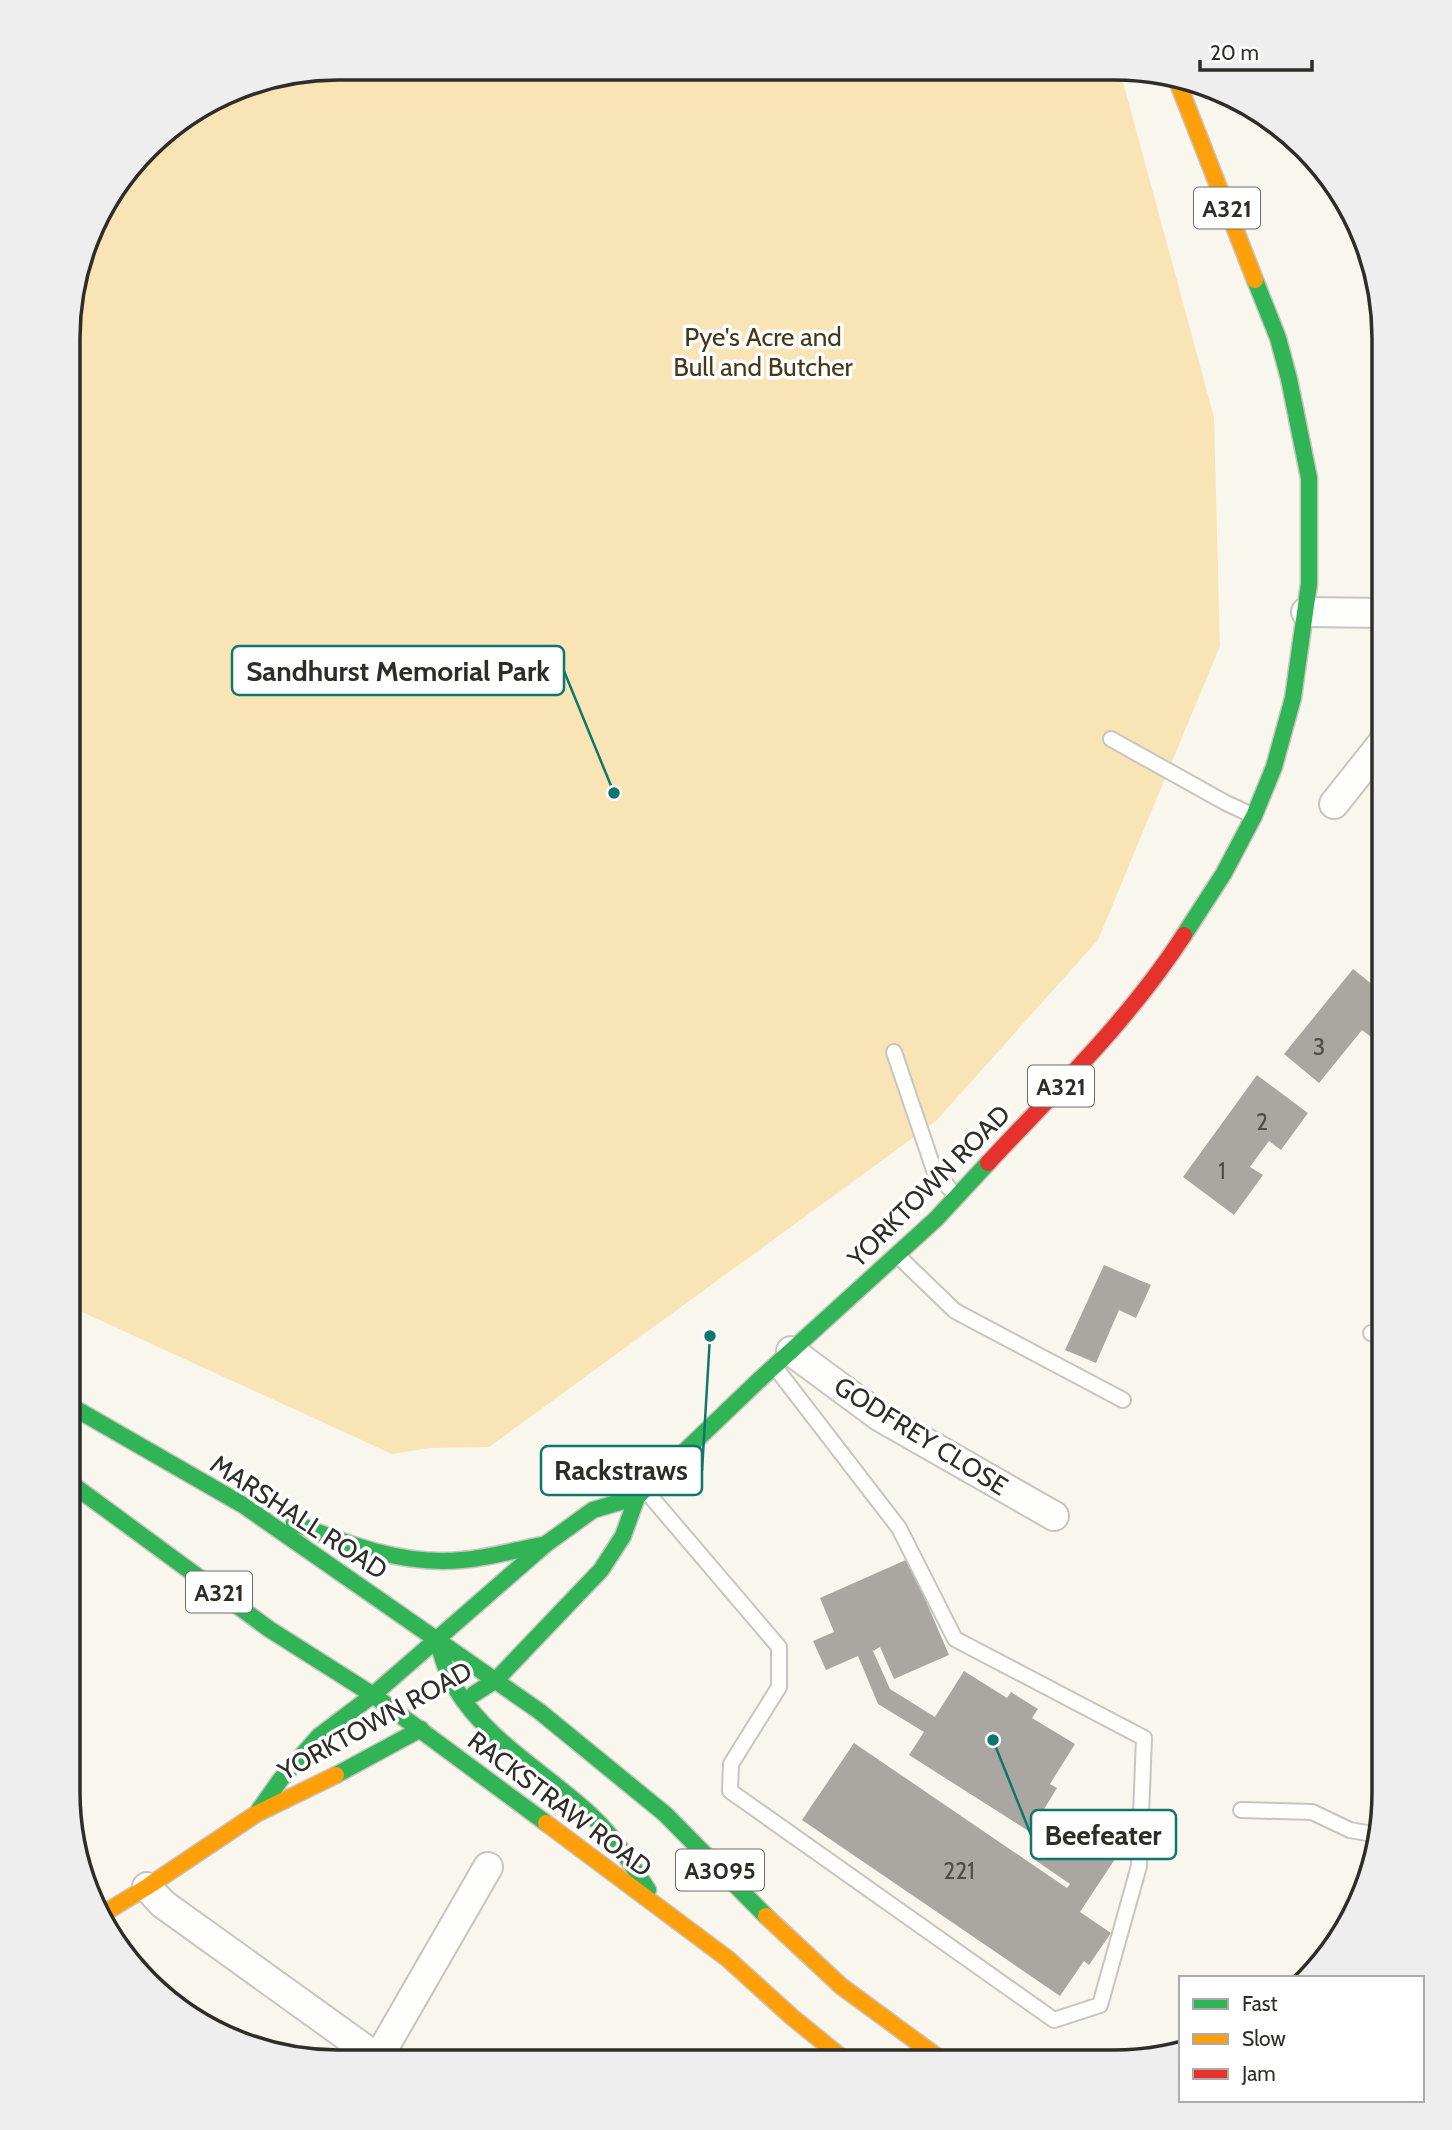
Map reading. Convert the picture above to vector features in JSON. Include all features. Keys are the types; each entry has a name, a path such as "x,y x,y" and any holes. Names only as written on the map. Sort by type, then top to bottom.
{"main road":[{"name":"YORKTOWN ROAD","path":"256,1814 281,1779 320,1736 373,1695 546,1544 593,1510 641,1493 957,1197 1091,1053 1141,994 1171,955 1224,873 1254,816 1273,767 1293,698 1306,612 1310,552 1309,478 1278,338 1180,89"},
{"name":"MARSHALL ROAD","path":"80,1411 243,1505 496,1680"},
{"name":"A321","path":"80,1490 269,1629 373,1695"},
{"name":"YORKTOWN ROAD","path":"458,1705 496,1680 601,1570 623,1536 641,1493"},
{"path":"243,1505 335,1540 406,1558 454,1561 546,1544"},
{"name":"A3095","path":"438,1639 440,1657 458,1705 569,1796 617,1843 660,1909"},
{"name":"RACKSTRAW ROAD","path":"496,1680 603,1762 665,1814 787,1938 841,1986 928,2050"},
{"name":"RACKSTRAW ROAD","path":"373,1695 426,1726 728,1959 832,2050"},
{"name":"YORKTOWN ROAD","path":"110,1910 256,1814 346,1770 426,1726"}],"street":[{"path":"1306,612 1372,613"},
{"path":"1334,804 1372,756"},
{"name":"GODFREY CLOSE","path":"783,1359 1054,1516"},
{"path":"384,2050 488,1867"},
{"path":"147,1887 163,1904 366,2050"}],"lane":[{"path":"1111,739 1254,816"},
{"path":"894,1052 934,1170 957,1197"},
{"path":"897,1255 955,1311 1123,1400"},
{"path":"641,1493 779,1647 779,1687 731,1764 730,1791 1054,2020 1100,2005 1139,1866 1144,1738 955,1639 899,1528 783,1359"},
{"path":"1241,1810 1312,1812 1350,1830 1368,1833"}],"green space":[{"name":"Pye's Acre and Bull and Butcher","path":"339,80 1123,81 1214,417 1220,646 1098,940 936,1121 489,1447 429,1448 392,1454 80,1311 80,339 85,288 107,225 124,195 145,168 182,134 210,115 240,100 288,85"}],"building":[{"path":"1353,969 1372,984 1372,1038 1362,1030 1319,1083 1284,1054"},
{"path":"1257,1075 1308,1113 1281,1150 1269,1141 1255,1160 1250,1167 1263,1175 1234,1215 1183,1177"},
{"path":"1104,1265 1151,1285 1136,1318 1119,1310 1096,1363 1065,1350"},
{"path":"908,1559 949,1655 894,1679 880,1647 873,1651 890,1689 935,1717 964,1671 1007,1698 1011,1692 1038,1709 1032,1718 1075,1744 1050,1784 1057,1788 1030,1832 909,1755 924,1732 878,1704 858,1656 826,1670 813,1641 834,1632 820,1598"},
{"path":"854,1743 1067,1888 1070,1884 1032,1858 1062,1814 1119,1853 1080,1912 1111,1933 1089,1965 1084,1961 1060,1996 802,1820"}],"traffic: fast":[{"path":"1184,935 1224,873 1254,816 1274,767 1293,698 1309,584 1309,478 1278,338 1255,280"},
{"path":"373,1695 546,1544 593,1510 637,1497 758,1381 936,1219 988,1163"},
{"path":"80,1411 243,1505 539,1711 665,1814 766,1916"},
{"path":"80,1490 269,1629 373,1695 546,1823"},
{"path":"474,1694 496,1680 601,1570 623,1536 637,1497"},
{"path":"294,1523 355,1546 419,1560 472,1559 542,1545"},
{"path":"437,1639 450,1677 469,1708 502,1742 601,1825 648,1890"},
{"path":"259,1810 281,1779 319,1736 373,1695"},
{"path":"336,1775 421,1729"}],"traffic: slow":[{"path":"1180,89 1255,280"},
{"path":"110,1910 256,1814 336,1775"},
{"path":"546,1823 728,1959 832,2050"},
{"path":"766,1916 841,1986 928,2050"}],"traffic: jam":[{"path":"988,1163 1116,1025 1184,935"}],"place":[{"name":"Sandhurst Memorial Park","path":"614,793"},
{"name":"Rackstraws","path":"710,1336"},
{"name":"Beefeater","path":"993,1740"}]}
